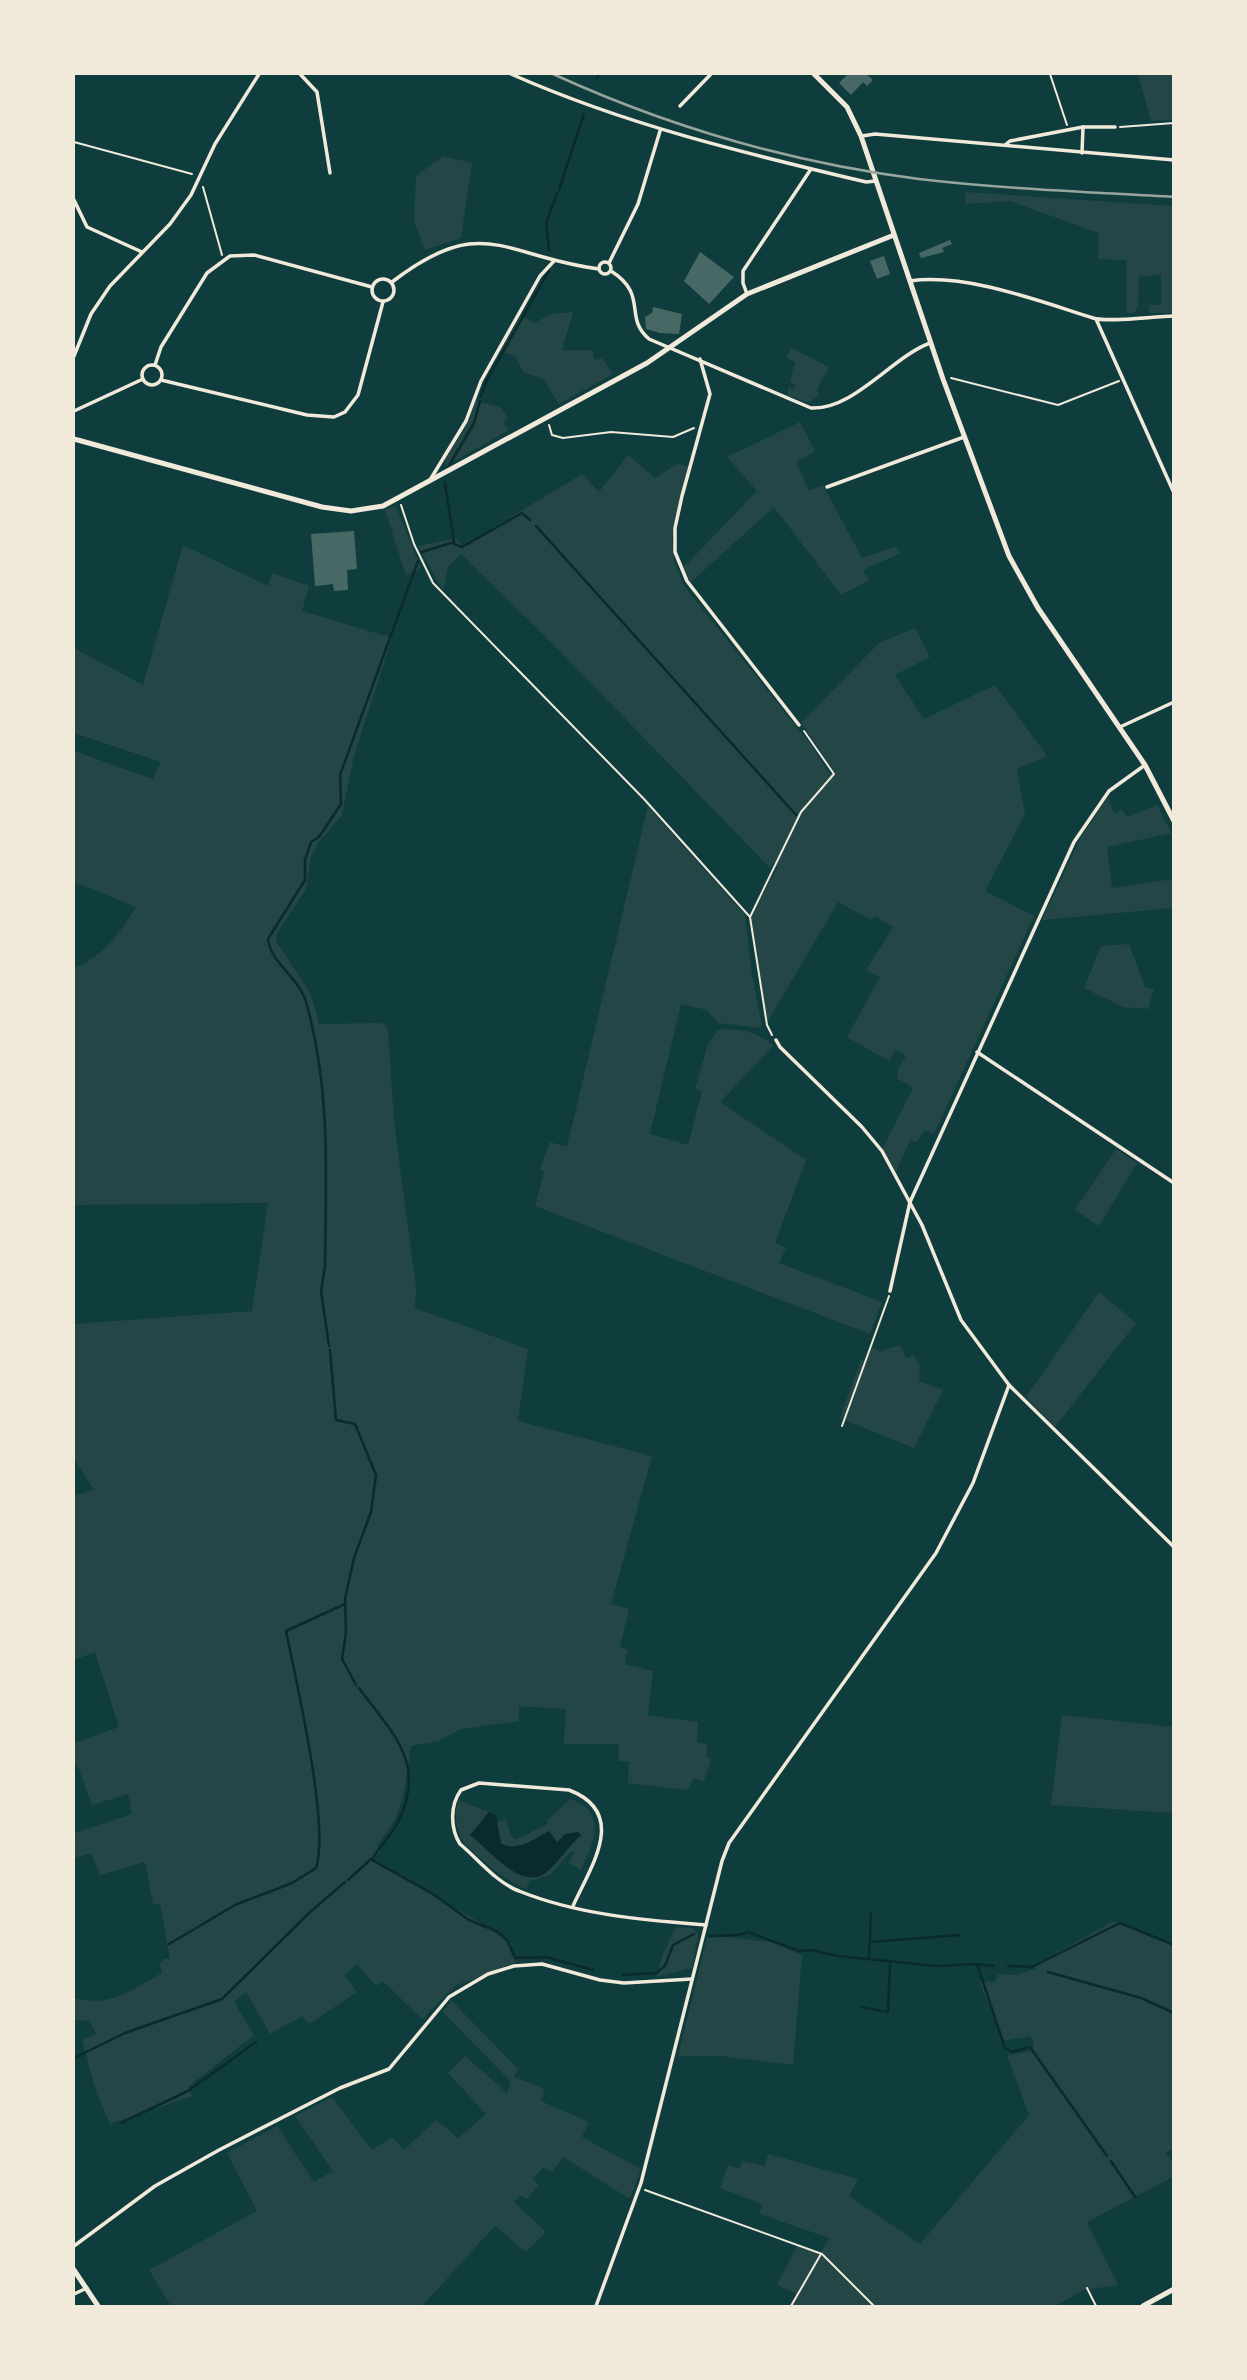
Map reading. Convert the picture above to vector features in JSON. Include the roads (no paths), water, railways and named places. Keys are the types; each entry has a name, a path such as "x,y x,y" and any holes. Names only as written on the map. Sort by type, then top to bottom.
{"main road":[{"path":"814,74 847,107 861,136 930,343 1017,573 1145,765 1174,821"},
{"path":"74,439 322,507 351,511 398,500 671,349 721,309 747,294 894,235"},
{"path":"74,2270 98,2306"},
{"path":"1143,2306 1174,2289"}],"street":[{"path":"74,356 100,299 175,217 258,74"},
{"path":"300,74 317,92 330,173"},
{"path":"511,74 660,131 811,169 876,181"},
{"path":"680,106 711,74"},
{"path":"1082,153 1083,127"},
{"path":"1005,146 1010,141 1069,129 1115,127"},
{"path":"660,131 638,204 610,263 611,271 633,291 638,327 643,334 671,349 817,409 872,382 930,343"},
{"path":"861,136 875,134 1174,160"},
{"path":"747,294 743,271 811,169"},
{"path":"74,200 87,227 142,252"},
{"path":"383,302 373,296 372,287 377,280 391,282 425,257 469,242 499,243 554,261 599,269 604,274 611,271"},
{"path":"155,365 161,347 199,285 214,265 223,260 237,255 254,255 372,287"},
{"path":"427,484 466,421 481,381 540,276 554,261"},
{"path":"599,269 603,262 610,263"},
{"path":"910,281 928,278 976,287 1075,310 1096,319 1174,316"},
{"path":"143,379 153,385 161,380 307,415 334,417 345,412 358,395 383,302 393,296 391,282"},
{"path":"1096,319 1174,493"},
{"path":"700,359 710,394 699,426 675,528 675,552 681,572 799,725"},
{"path":"143,379 144,369 155,365"},
{"path":"155,365 160,369 161,380"},
{"path":"74,411 143,379"},
{"path":"827,487 964,437"},
{"path":"1120,727 1174,702"},
{"path":"890,1292 910,1202 1074,842 1092,812 1125,776 1145,765"},
{"path":"776,1040 882,1152 910,1202 956,1309 1009,1385 1174,1546"},
{"path":"977,1052 1174,1183"},
{"path":"596,2306 640,2188 729,1843 936,1553 973,1483 1009,1385"},
{"path":"573,1906 601,1844 601,1823 591,1804 569,1790 480,1783 461,1790 453,1805 454,1830 460,1844 517,1891 573,1906 617,1917 706,1925"},
{"path":"74,2246 155,2186 340,2088 389,2069 449,1997 488,1974 514,1966 542,1964 600,1980 624,1983 692,1979"},
{"path":"74,2294 87,2288"}],"waterway":[{"path":"597,78 600,74"},
{"path":"559,190 584,114"},
{"path":"549,250 546,223 557,193"},
{"path":"481,396 487,380 549,271"},
{"path":"450,464 474,423 480,401"},
{"path":"422,552 454,542 445,483"},
{"path":"454,544 462,547 522,513 530,520"},
{"path":"536,526 796,815"},
{"path":"329,1346 321,1291 325,1267 326,1167 320,1067 303,994 274,955 268,939 305,880 305,860 311,842 319,837 341,804 340,775 418,561"},
{"path":"330,1350 336,1420 355,1424 376,1475 371,1512 354,1558 345,1599 346,1632 342,1659 356,1685"},
{"path":"169,1944 235,1905 292,1883 316,1868 319,1820 315,1787 304,1716 286,1631 345,1604"},
{"path":"359,1688 402,1749 409,1781 407,1799 399,1820 372,1860 433,1894 469,1920 496,1931 507,1940 515,1958 546,1957 593,1970"},
{"path":"348,1880 371,1859"},
{"path":"74,2058 125,2033 222,1999 309,1913 345,1882"},
{"path":"869,1958 871,1913"},
{"path":"1008,1966 1032,1967 1120,1923 1174,1945"},
{"path":"709,1936 748,1932 799,1951 811,1950 838,1956 936,1966 977,1964 1005,2048 1012,2052 1030,2047 1107,2156"},
{"path":"623,1975 656,1973 665,1966 673,1945 694,1934"},
{"path":"870,1942 960,1935"},
{"path":"861,2007 888,2012 890,1964"},
{"path":"977,1964 994,1966"},
{"path":"1048,1972 1141,1998 1174,2013"},
{"path":"121,2123 188,2091 256,2042"},
{"path":"1111,2161 1135,2197"}],"railway":[{"path":"553,74 641,111 732,140 825,163 919,179 1174,197"}]}
